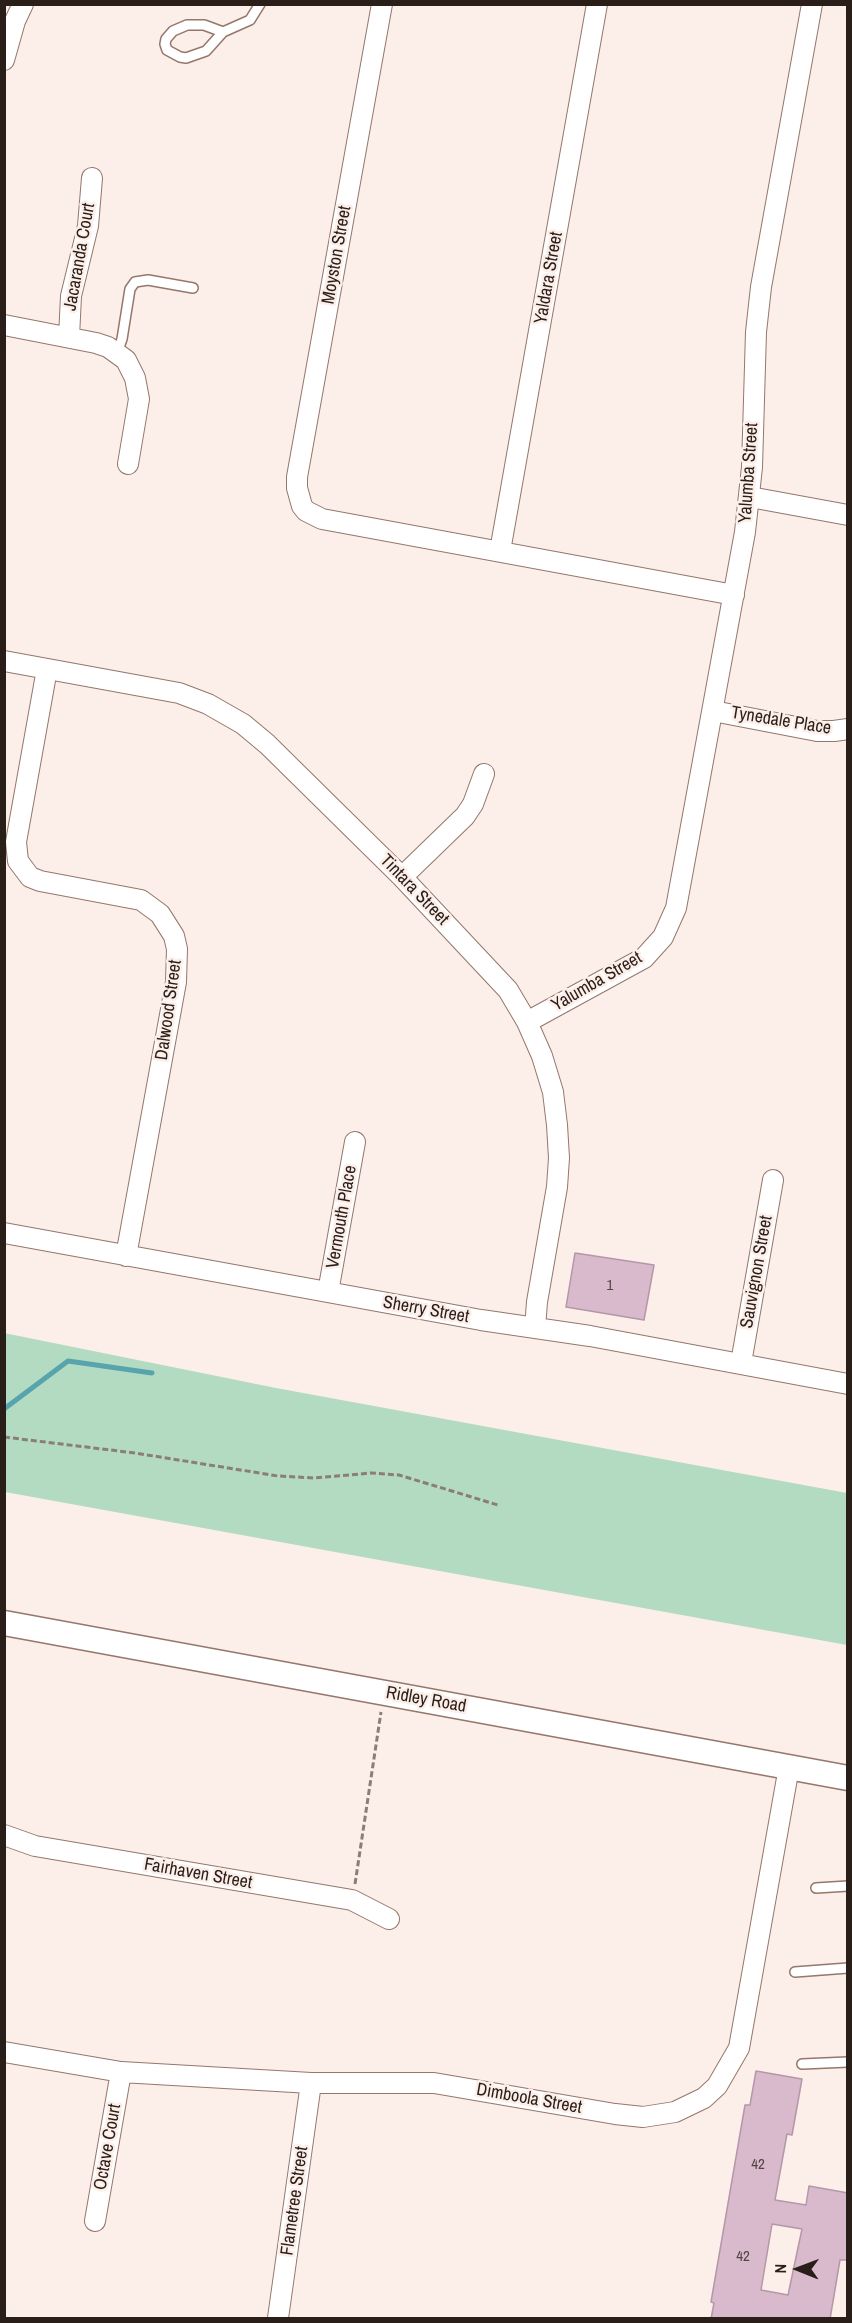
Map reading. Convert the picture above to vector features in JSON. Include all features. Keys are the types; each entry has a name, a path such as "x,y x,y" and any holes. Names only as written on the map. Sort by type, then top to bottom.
{"street":[{"name":"Moyston Street","path":"382,4 297,477 294,511 306,511 322,519 734,595"},
{"name":"Yaldara Street","path":"500,551 597,4"},
{"name":"Yalumba Street","path":"527,1022 632,965 669,941 682,885 714,711 750,497 756,332 761,287 812,4"},
{"path":"4,60 21,5"},
{"name":"Jacaranda Court","path":"69,337 71,296 88,226 92,178"},
{"path":"4,325 96,342 117,353 131,368 138,388 137,415 128,464"},
{"path":"750,497 848,515"},
{"name":"Tintara Street","path":"4,661 179,693 208,704 243,724 267,744 402,877 508,990 527,1022 542,1056 553,1092 559,1158 557,1187 536,1309 535,1328"},
{"name":"Dalwood Street","path":"47,669 16,842 18,861 15,874 39,882 141,900 160,914 174,936 177,949 176,982 126,1256"},
{"name":"Tynedale Place","path":"714,711 826,732 848,729"},
{"path":"402,877 465,816 473,804 484,774"},
{"name":"Vermouth Place","path":"328,1292 355,1142"},
{"name":"Sauvignon Street","path":"741,1363 773,1180"},
{"name":"Sherry Street","path":"4,1233 328,1292 741,1363 848,1384"},
{"name":"Ridley Road","path":"4,1623 848,1778"},
{"name":"Dimboola Street","path":"4,2052 121,2073 311,2083 434,2083 615,2114 643,2117 675,2112 704,2098 717,2086 739,2048 789,1767"},
{"name":"Fairhaven Street","path":"4,1835 35,1846 352,1900 388,1919"},
{"name":"Octave Court","path":"95,2222 121,2073"},
{"name":"Flametree Street","path":"278,2319 311,2083"}],"lane":[{"path":"223,32 204,25 187,25 173,31 165,44 167,50 173,55 186,57 206,51 223,32 250,20 260,4"},
{"path":"117,353 122,339 130,289 135,282 148,280 193,288"},
{"path":"816,1888 848,1886"},
{"path":"795,1972 848,1968"},
{"path":"802,2064 848,2062"}],"path":[{"path":"4,1437 135,1453 278,1476 314,1478 371,1473 399,1475 498,1505"},
{"path":"352,1900 381,1713"}],"green space":[{"path":"4,1333 276,1388 847,1493 847,1645 5,1492"}],"building":[{"path":"575,1253 654,1265 644,1320 566,1307"},
{"path":"756,2071 802,2079 792,2135 787,2134 775,2200 806,2205 809,2186 848,2193 848,2260 840,2260 830,2319 711,2319 714,2303 711,2302 745,2105 750,2105","holes":["772,2224 802,2229 788,2295 761,2290"]}],"waterway":[{"path":"4,1409 68,1361 152,1373"}]}
